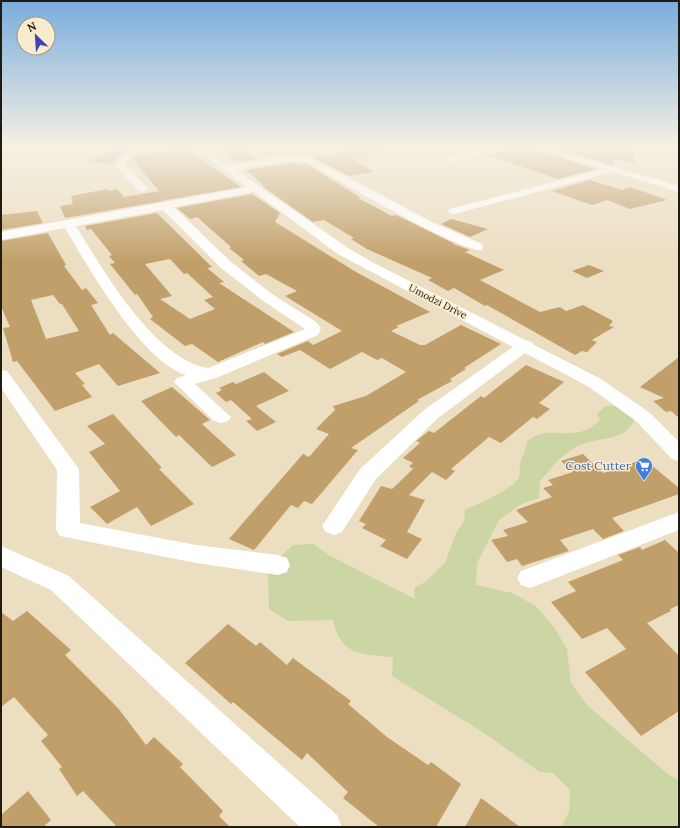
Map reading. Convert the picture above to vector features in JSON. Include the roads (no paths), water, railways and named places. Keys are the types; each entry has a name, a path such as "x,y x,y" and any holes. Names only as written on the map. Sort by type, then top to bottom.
{"street":[{"path":"140,186 143,189"},
{"name":"Umodzi Drive","path":"253,186 322,237 361,261 595,382 643,417 679,454"},
{"path":"356,186 428,225 478,247"},
{"path":"454,211 553,186"},
{"path":"668,186 679,189"},
{"path":"1,236 256,188"},
{"path":"165,205 226,265 267,297 314,328 312,332 210,374 183,382 222,417"},
{"path":"68,223 101,277 137,326 168,357 191,371 203,375"},
{"path":"334,526 373,468 431,414 526,345"},
{"path":"1,375 68,469 68,530 196,554 278,565"},
{"path":"530,578 679,521"},
{"path":"1,556 60,583 325,827"}],"place":[{"name":"Cost Cutter","path":"644,481"}]}
